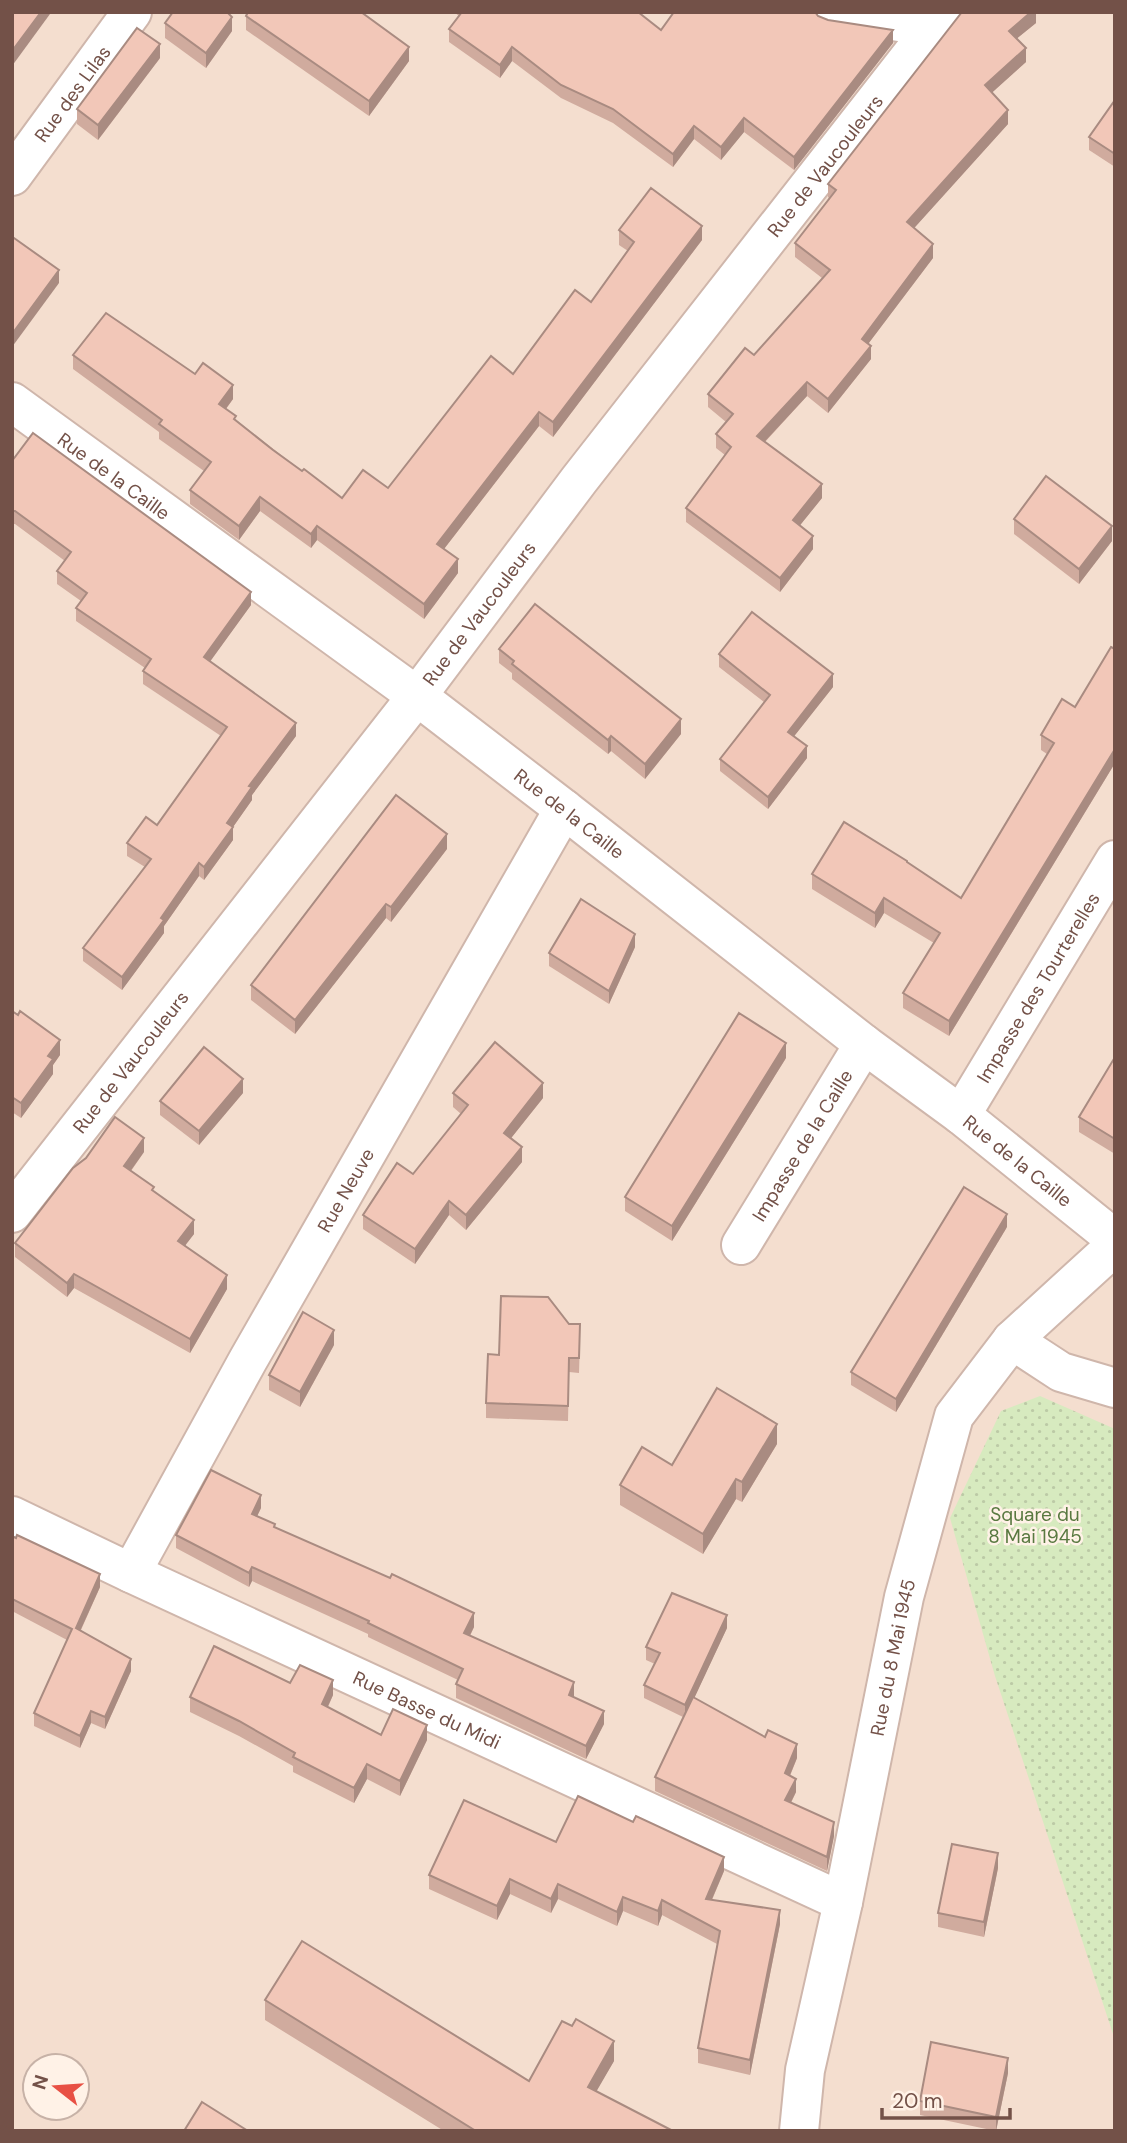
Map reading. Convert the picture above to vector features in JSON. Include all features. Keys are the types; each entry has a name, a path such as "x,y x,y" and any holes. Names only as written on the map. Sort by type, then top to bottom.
{"street":[{"name":"Rue des Lilas","path":"12,176 132,12"},
{"path":"831,12 939,20"},
{"name":"Rue de Vaucouleurs","path":"18,1192 417,696 579,480 939,20"},
{"name":"Rue de la Caille","path":"12,402 417,696 864,1044 961,1115 1115,1239"},
{"name":"Rue Neuve","path":"131,1573 248,1360 564,809"},
{"name":"Impasse des Tourterelles","path":"961,1115 1115,860"},
{"name":"Impasse de la Caille","path":"741,1245 864,1044"},
{"name":"Rue du 8 Mai 1945","path":"799,2131 806,2070 844,1902 904,1597 954,1416 1012,1340 1115,1246"},
{"path":"1012,1340 1061,1372 1115,1388"},
{"name":"Rue Basse du Midi","path":"12,1516 844,1902"}],"shaded area":[{"path":"12,12 1115,12 1115,2131 12,2131"}],"green space":[{"name":"Square du 8 Mai 1945","path":"1040,1396 1115,1429 1115,2040 995,1676 950,1518 1001,1411"}],"building":[{"path":"12,12 41,12 12,51"},
{"path":"173,12 227,12 232,17 206,53 165,23"},
{"path":"248,12 361,12 409,47 369,101 246,16"},
{"path":"462,12 638,12 661,30 674,12 815,12 828,20 893,30 794,157 744,118 721,147 694,126 673,154 613,109 561,85 512,47 500,65 449,29"},
{"path":"962,12 1031,12 1009,31 1026,48 985,85 1008,110 907,222 933,244 862,339 871,346 828,399 807,382 757,436 822,484 793,520 813,536 780,578 686,508 731,447 716,434 733,414 708,394 745,348 754,355 830,270 795,243 836,190 828,184"},
{"path":"137,28 160,44 98,125 77,109"},
{"path":"1115,100 1115,154 1089,137"},
{"path":"651,188 702,226 553,422 539,412 437,544 458,559 424,604 317,526 311,534 260,497 239,526 190,490 211,462 159,424 162,420 73,355 106,313 195,374 203,363 233,385 219,404 273,450 302,471 304,469 342,498 363,470 388,488 491,356 513,374 575,290 591,302 634,242 619,230"},
{"path":"14,238 59,270 12,334 12,240"},
{"path":"33,433 251,592 204,657 296,723 249,786 252,787 227,823 233,827 204,867 199,863 161,918 164,920 122,977 83,948 151,859 127,843 146,817 157,825 227,727 143,671 151,659 76,608 87,593 57,571 71,552 12,511 12,461"},
{"path":"1046,476 1112,526 1079,569 1014,519"},
{"path":"535,604 681,719 645,764 611,736 608,740 512,664 514,661 499,649"},
{"path":"752,612 833,674 788,732 807,746 768,797 720,759 770,695 719,654"},
{"path":"1111,647 1115,649 1115,749 949,1021 903,993 940,933 884,898 875,913 812,874 844,822 961,898 1054,743 1041,735 1062,699 1075,707"},
{"path":"396,795 447,834 391,907 386,904 295,1020 251,985"},
{"path":"581,899 635,934 609,991 549,953"},
{"path":"12,1011 18,1015 20,1011 60,1040 48,1056 53,1059 21,1103 12,1097"},
{"path":"739,1013 786,1043 672,1226 625,1197"},
{"path":"495,1042 543,1083 504,1133 522,1147 466,1215 449,1201 415,1249 363,1215 397,1163 413,1174 468,1105 453,1093"},
{"path":"204,1047 243,1079 199,1131 160,1101"},
{"path":"1115,1057 1115,1139 1079,1117"},
{"path":"115,1117 144,1138 124,1166 194,1220 178,1241 227,1275 190,1339 74,1274 67,1283 15,1243 73,1168 86,1158"},
{"path":"964,1187 1007,1214 896,1399 851,1372"},
{"path":"501,1296 548,1297 569,1324 580,1324 579,1358 569,1358 568,1406 486,1403 488,1354 499,1355"},
{"path":"303,1312 334,1330 300,1392 269,1375"},
{"path":"717,1388 777,1424 742,1482 736,1479 703,1534 620,1485 642,1447 672,1465"},
{"path":"211,1470 261,1495 252,1514 275,1524 274,1527 390,1578 392,1574 474,1613 464,1633 574,1682 569,1695 604,1711 586,1746 456,1684 463,1669 368,1623 369,1621 252,1567 249,1573 176,1535"},
{"path":"17,1535 100,1574 76,1628 131,1659 105,1717 91,1711 80,1736 34,1713 72,1629 12,1599 12,1536 16,1538"},
{"path":"672,1593 727,1615 685,1705 644,1685 660,1653 646,1647"},
{"path":"214,1646 290,1683 300,1665 333,1680 322,1704 381,1735 393,1709 427,1725 400,1781 367,1764 354,1788 293,1757 295,1753 239,1721 190,1697"},
{"path":"693,1697 765,1737 768,1730 797,1744 785,1773 796,1779 785,1800 834,1822 827,1857 655,1777"},
{"path":"578,1796 633,1822 636,1816 724,1857 706,1899 780,1910 750,2060 698,2048 720,1931 662,1900 658,1911 623,1897 617,1912 558,1884 551,1899 510,1879 497,1906 429,1875 464,1800 556,1842"},
{"path":"952,1844 998,1853 984,1922 938,1913"},
{"path":"302,1941 529,2081 562,2021 572,2026 576,2019 614,2041 588,2087 673,2131 476,2131 265,2000"},
{"path":"931,2042 1008,2058 996,2117 920,2101"},
{"path":"202,2102 248,2131 184,2131"}]}
